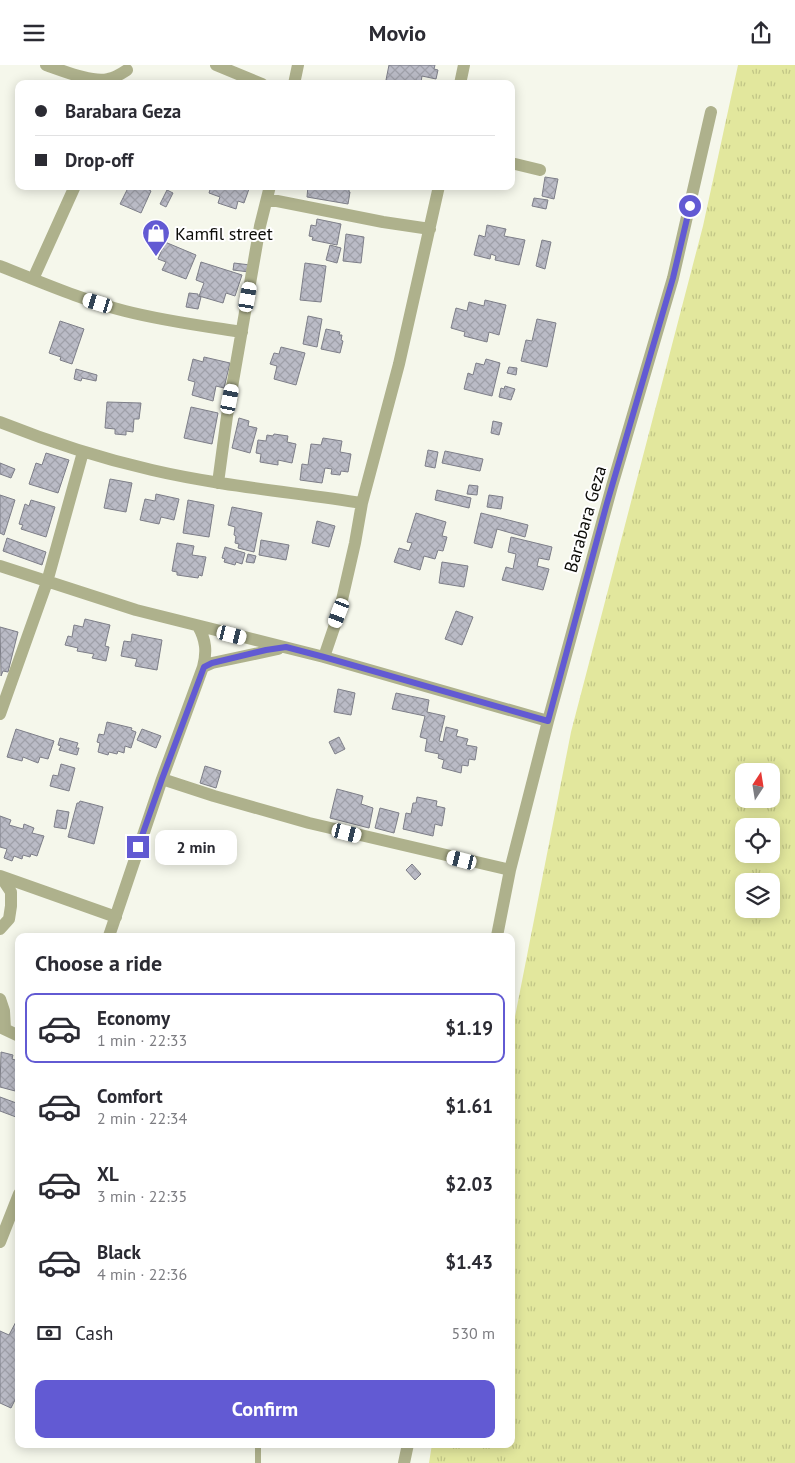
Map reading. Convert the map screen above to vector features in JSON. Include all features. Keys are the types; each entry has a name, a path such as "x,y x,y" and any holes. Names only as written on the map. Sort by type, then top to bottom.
{"street":[{"path":"46,65 96,80"},
{"path":"216,65 252,80"},
{"path":"295,80 298,65"},
{"path":"461,80 464,65"},
{"path":"108,80 128,68"},
{"path":"123,80 128,68"},
{"name":"Barabara Geza","path":"499,933 510,870 548,721 609,495 673,278 712,112"},
{"path":"515,164 540,169"},
{"path":"33,279 73,190"},
{"path":"324,657 339,613 362,503 399,364 438,190"},
{"path":"218,483 227,416 260,226 268,192 383,222 430,229"},
{"path":"0,266 85,299 125,311 170,321 242,332"},
{"path":"0,422 83,452 153,470 218,483 362,503"},
{"path":"0,714 47,582 83,452"},
{"path":"0,566 136,609 324,657 548,721"},
{"path":"110,933 162,779 204,667 206,645 198,626"},
{"path":"204,667 212,663 286,647"},
{"path":"162,779 309,823 510,870"},
{"path":"1,877 116,917"},
{"path":"0,929 9,919 11,906 11,892 1,877"},
{"path":"0,999 4,1011 2,1028 15,1034"},
{"path":"0,1242 15,1204"},
{"path":"404,1463 407,1448"}],"lane":[{"path":"258,1448 258,1463"}],"green space":[{"path":"738,65 795,65 795,1463 429,1463 431,1448 515,1448 515,1017 571,732 703,226"}],"building":[{"path":"389,65 435,65 434,69 438,70 436,79 422,76 421,80 386,80"},
{"path":"545,177 558,179 554,199 542,196"},
{"path":"127,190 151,191 141,213 120,204"},
{"path":"167,190 173,193 166,207 160,204"},
{"path":"210,190 249,190 244,203 238,201 236,209 218,203 220,197 209,193"},
{"path":"308,190 349,190 350,192 348,204 307,197"},
{"path":"534,198 548,200 546,209 532,206"},
{"path":"317,219 341,224 337,245 312,240 313,237 309,236 311,225 316,226"},
{"path":"487,225 506,229 504,236 525,240 519,265 495,260 496,256 491,254 490,259 474,255 479,235 485,237"},
{"path":"346,234 364,237 361,263 343,261"},
{"path":"542,240 551,242 545,269 536,266"},
{"path":"165,242 196,255 186,279 162,270 166,262 158,259"},
{"path":"330,245 341,248 337,263 326,260"},
{"path":"201,262 242,275 235,296 226,293 223,303 199,296 204,283 196,280"},
{"path":"234,263 250,265 249,272 233,270"},
{"path":"305,263 326,266 321,302 300,300"},
{"path":"189,293 198,294 201,297 198,309 186,307"},
{"path":"485,300 506,305 499,335 489,332 487,342 464,336 465,332 451,328 456,308 467,311 469,302 484,306"},
{"path":"308,316 322,319 317,347 303,344"},
{"path":"537,319 556,323 547,367 521,361 526,340 532,341"},
{"path":"60,321 84,329 72,364 60,360 61,357 49,353"},
{"path":"326,329 340,332 339,335 342,335 341,340 343,341 340,353 321,349"},
{"path":"281,347 305,353 296,385 274,379 277,366 270,364 274,353 279,354"},
{"path":"204,357 230,363 224,388 216,386 213,401 192,395 195,382 188,380 193,359 203,362"},
{"path":"486,359 500,363 492,396 464,389 468,373 473,375 476,363 484,365"},
{"path":"509,367 517,368 516,375 507,373"},
{"path":"76,369 97,375 96,381 82,378 81,381 74,379"},
{"path":"505,386 515,389 511,400 499,397 501,388 504,389"},
{"path":"107,402 141,403 139,419 134,419 133,432 126,431 126,435 115,434 115,429 105,428"},
{"path":"191,407 218,413 212,444 184,438"},
{"path":"239,418 249,421 248,426 257,428 250,453 232,448"},
{"path":"493,421 502,423 499,435 491,433"},
{"path":"274,434 288,436 287,442 296,444 292,463 278,460 278,465 260,462 261,454 256,453 258,440 266,441 267,435 273,436"},
{"path":"323,438 342,441 340,452 351,454 348,472 341,471 340,475 331,474 332,469 325,468 322,483 300,480 302,464 308,465 311,444 321,445"},
{"path":"428,450 438,452 435,468 425,466"},
{"path":"445,451 483,459 480,471 442,463"},
{"path":"46,453 69,460 58,493 29,484 36,463 42,465"},
{"path":"0,463 15,469 11,478 0,474"},
{"path":"110,479 132,483 126,512 104,508"},
{"path":"469,485 478,486 477,495 467,494"},
{"path":"437,490 471,498 469,508 435,500"},
{"path":"156,494 179,499 174,520 161,517 159,524 140,520 145,499 155,501"},
{"path":"0,495 15,500 4,535 0,533"},
{"path":"489,495 503,497 501,509 487,507"},
{"path":"31,500 55,507 46,537 21,529 23,525 19,524 25,504 29,506"},
{"path":"188,500 214,505 209,537 183,533"},
{"path":"232,507 262,513 254,552 238,548 239,544 235,543 235,527 228,525"},
{"path":"416,513 446,522 442,536 447,537 443,551 438,550 435,559 424,556 420,570 394,562 399,548 409,551 412,543 407,542"},
{"path":"481,513 528,525 525,537 497,529 492,548 474,543"},
{"path":"317,521 335,526 329,547 312,543"},
{"path":"511,537 552,547 549,560 539,558 537,566 549,569 543,590 502,580 506,567 513,569 516,554 508,552"},
{"path":"7,538 46,552 42,565 3,551"},
{"path":"261,540 289,545 286,560 259,555"},
{"path":"177,543 194,546 192,555 206,557 202,576 199,575 198,578 177,575 177,572 172,571"},
{"path":"225,547 245,553 242,564 236,562 235,565 224,562 225,559 222,558"},
{"path":"248,554 256,556 254,563 246,562"},
{"path":"442,562 468,566 464,587 439,583"},
{"path":"456,611 473,617 462,645 445,639"},
{"path":"85,619 110,625 105,646 109,647 106,661 92,658 94,654 77,651 78,648 65,645 68,636 72,637 74,625 83,627"},
{"path":"0,627 18,632 8,672 3,671 1,676"},
{"path":"132,634 162,640 157,670 135,666 137,659 121,656 124,641 131,642"},
{"path":"338,689 355,693 351,715 334,712"},
{"path":"396,693 429,700 427,712 445,716 439,741 443,742 446,727 458,730 456,736 468,739 466,745 477,747 475,760 469,759 468,766 462,765 461,773 442,768 444,760 438,758 439,754 425,751 427,739 420,737 425,716 392,709"},
{"path":"107,722 132,728 131,730 136,732 131,748 125,746 124,753 118,751 117,754 109,752 108,755 98,752 100,743 97,742 99,734 104,735"},
{"path":"16,729 54,741 48,759 40,757 38,763 23,757 22,761 7,757"},
{"path":"142,729 161,736 156,748 137,740"},
{"path":"339,737 345,749 335,754 329,742"},
{"path":"60,738 78,743 76,748 79,748 77,755 59,750 61,746 58,745"},
{"path":"61,764 75,768 69,791 50,786 53,775 58,776"},
{"path":"205,766 221,771 216,788 200,783"},
{"path":"337,789 363,796 361,804 373,808 369,828 330,818"},
{"path":"417,797 437,801 436,806 445,808 442,826 435,824 433,836 403,829 406,813 411,814 413,803 416,803"},
{"path":"80,801 103,807 94,844 68,837 77,803"},
{"path":"380,808 399,813 394,833 375,828"},
{"path":"57,810 69,812 66,829 54,827"},
{"path":"0,816 11,820 9,825 23,829 24,824 34,828 32,833 44,836 37,856 31,854 30,857 23,855 22,859 14,856 12,861 4,858 7,849 0,847"},
{"path":"412,864 421,874 415,880 406,870"},
{"path":"1,1052 13,1055 12,1059 15,1060 15,1091 0,1087"},
{"path":"0,1097 15,1103 15,1117 0,1111"},
{"path":"15,1324 15,1400 11,1408 0,1403 0,1331 9,1335"}],"place":[{"name":"Kamfil street","path":"156,257"}],"route":[{"path":"138,847 204,667 212,663 286,647 548,721 607,503 673,278 690,206"}]}
